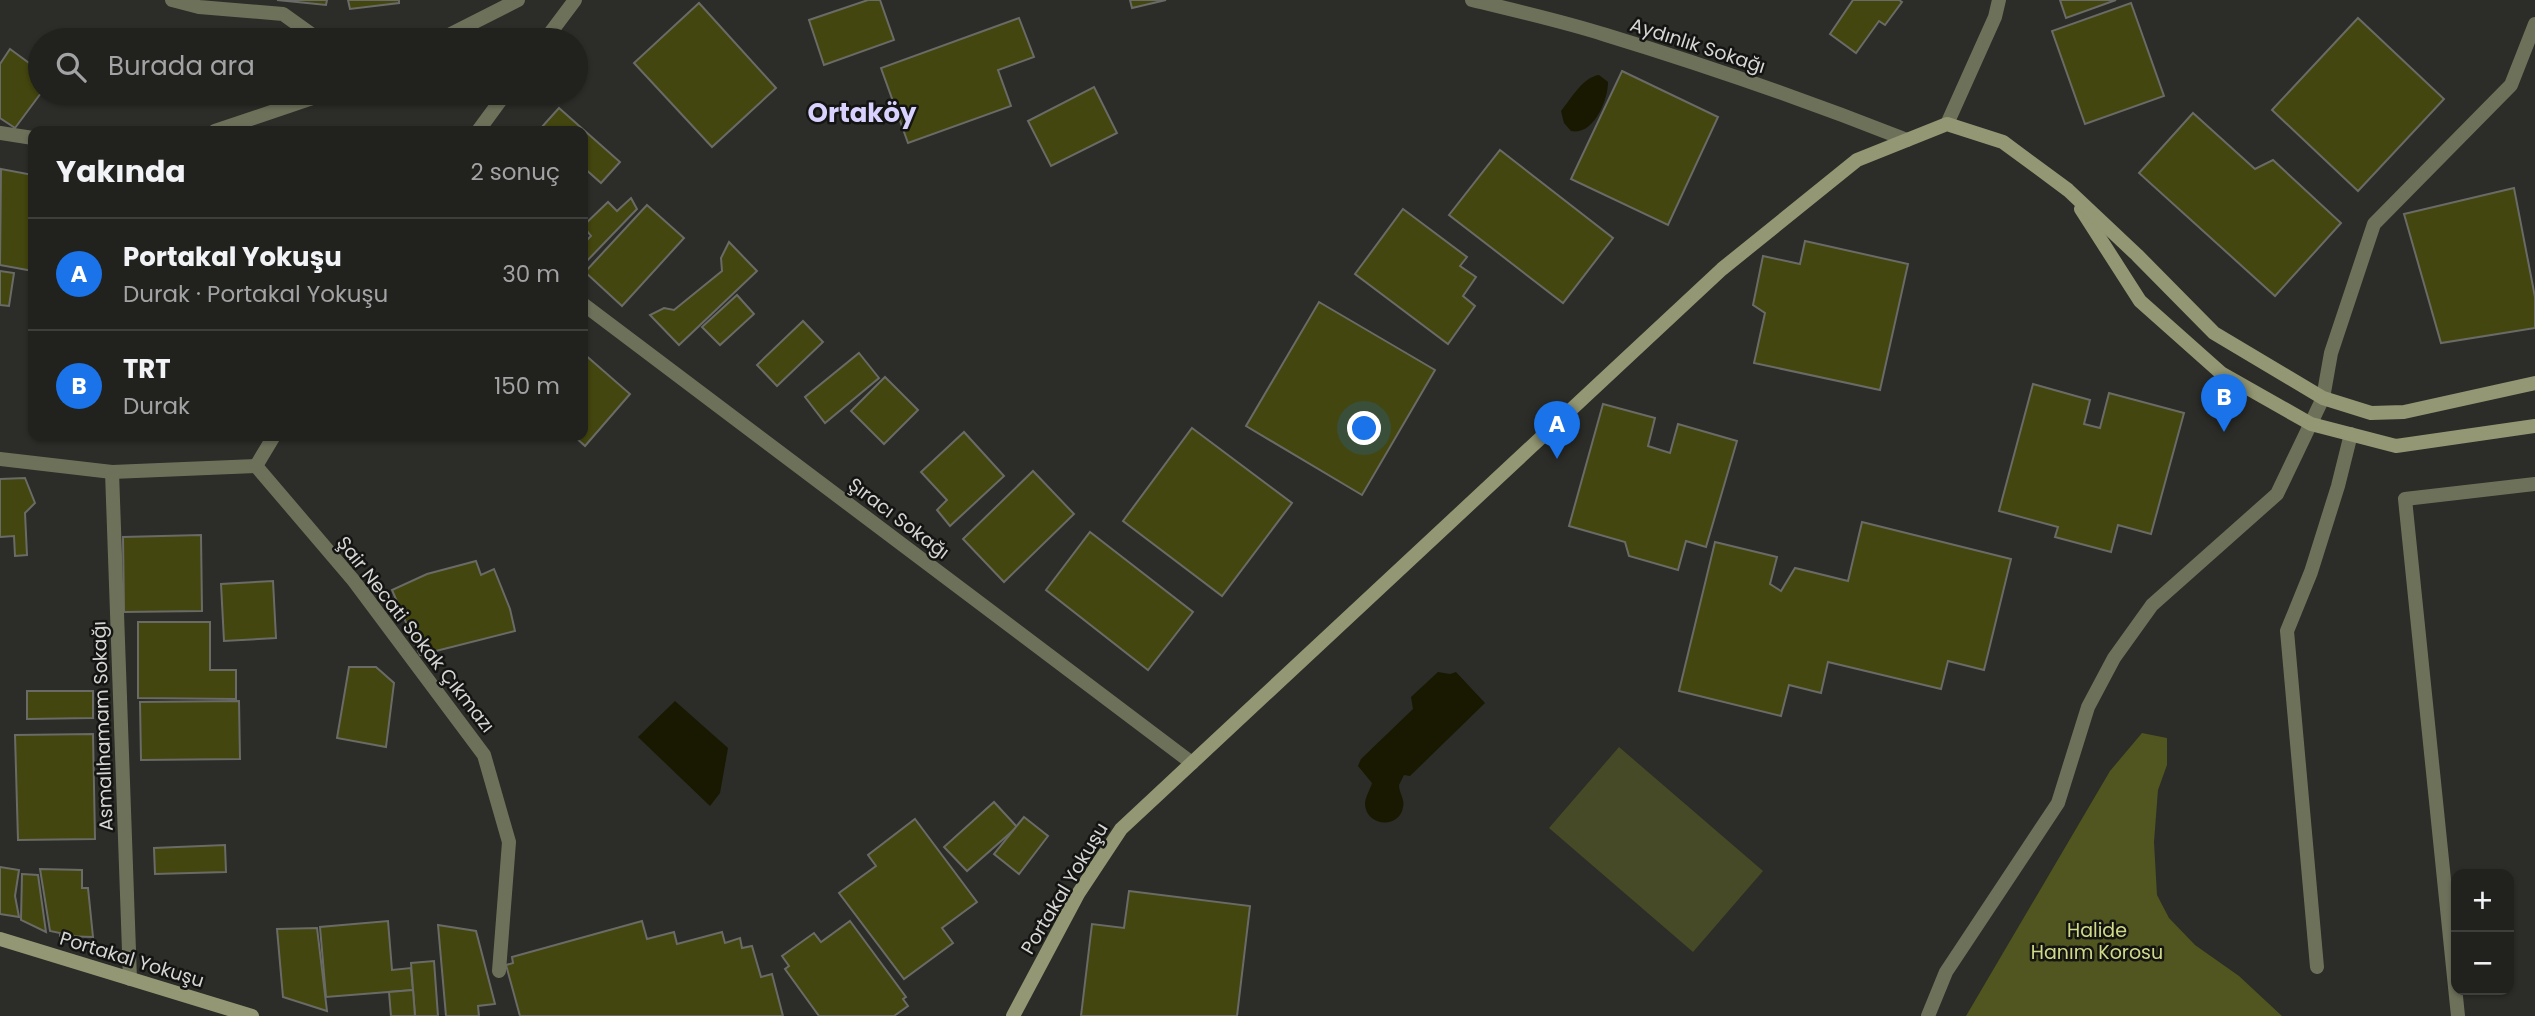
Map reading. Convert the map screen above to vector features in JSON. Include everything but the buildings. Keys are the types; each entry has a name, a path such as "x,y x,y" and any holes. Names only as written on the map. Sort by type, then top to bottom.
{"main road":[{"name":"Portakal Yokuşu","path":"1013,1016 1078,894 1121,829 1722,269 1857,160 1947,124"},
{"path":"1947,124 2003,142 2068,190 2137,254 2214,333 2323,398 2371,413 2404,412 2535,383"},
{"path":"2068,190 2140,301 2221,373 2311,424 2396,446 2535,426"},
{"name":"Portakal Yokuşu","path":"0,939 253,1016"}],"street":[{"path":"172,0 199,7 283,14 303,28"},
{"path":"463,28 518,0"},
{"path":"554,28 575,0"},
{"name":"Aydınlık Sokağı","path":"1472,0 1604,34 1677,57 1830,109 1907,140"},
{"path":"1947,124 1995,17 1999,0"},
{"path":"1928,1016 1946,972 2058,803 2088,707 2114,658 2152,605 2277,494 2323,398 2330,353 2374,224 2511,85 2535,24"},
{"path":"230,126 292,105"},
{"path":"482,126 497,105"},
{"path":"0,133 28,137"},
{"name":"Şıracı Sokağı","path":"588,308 1192,763"},
{"path":"2318,967 2287,631 2311,572 2351,434"},
{"path":"0,458 112,472 256,466 271,441"},
{"name":"Şair Necati Sokak Çıkmazı","path":"256,466 354,581 484,754 509,842 499,971"},
{"name":"Asmalıhamam Sokağı","path":"112,472 130,979"},
{"path":"2458,1016 2405,499 2535,484"}],"green space":[{"name":"Halide Hanım Korosu","path":"2142,733 2167,738 2167,765 2158,790 2154,842 2157,895 2169,918 2195,945 2239,976 2282,1016 1966,1016 2110,771"},
{"path":"1619,747 1763,871 1693,952 1549,828"}],"shaded area":[{"path":"1599,75 1608,82 1598,116 1586,128 1571,131 1564,123 1561,111 1583,84"},
{"path":"1438,672 1456,672 1485,703 1410,776 1404,775 1399,785 1403,804 1401,814 1390,822 1377,821 1367,812 1365,804 1372,783 1358,766 1361,759 1413,709 1411,697"},
{"path":"675,701 728,748 720,793 710,806 638,737"}],"place":[{"name":"TRT","path":"2224,432"},
{"name":"Portakal Yokuşu","path":"1557,459"}],"district":[{"name":"Ortaköy","path":"862,113"}]}
